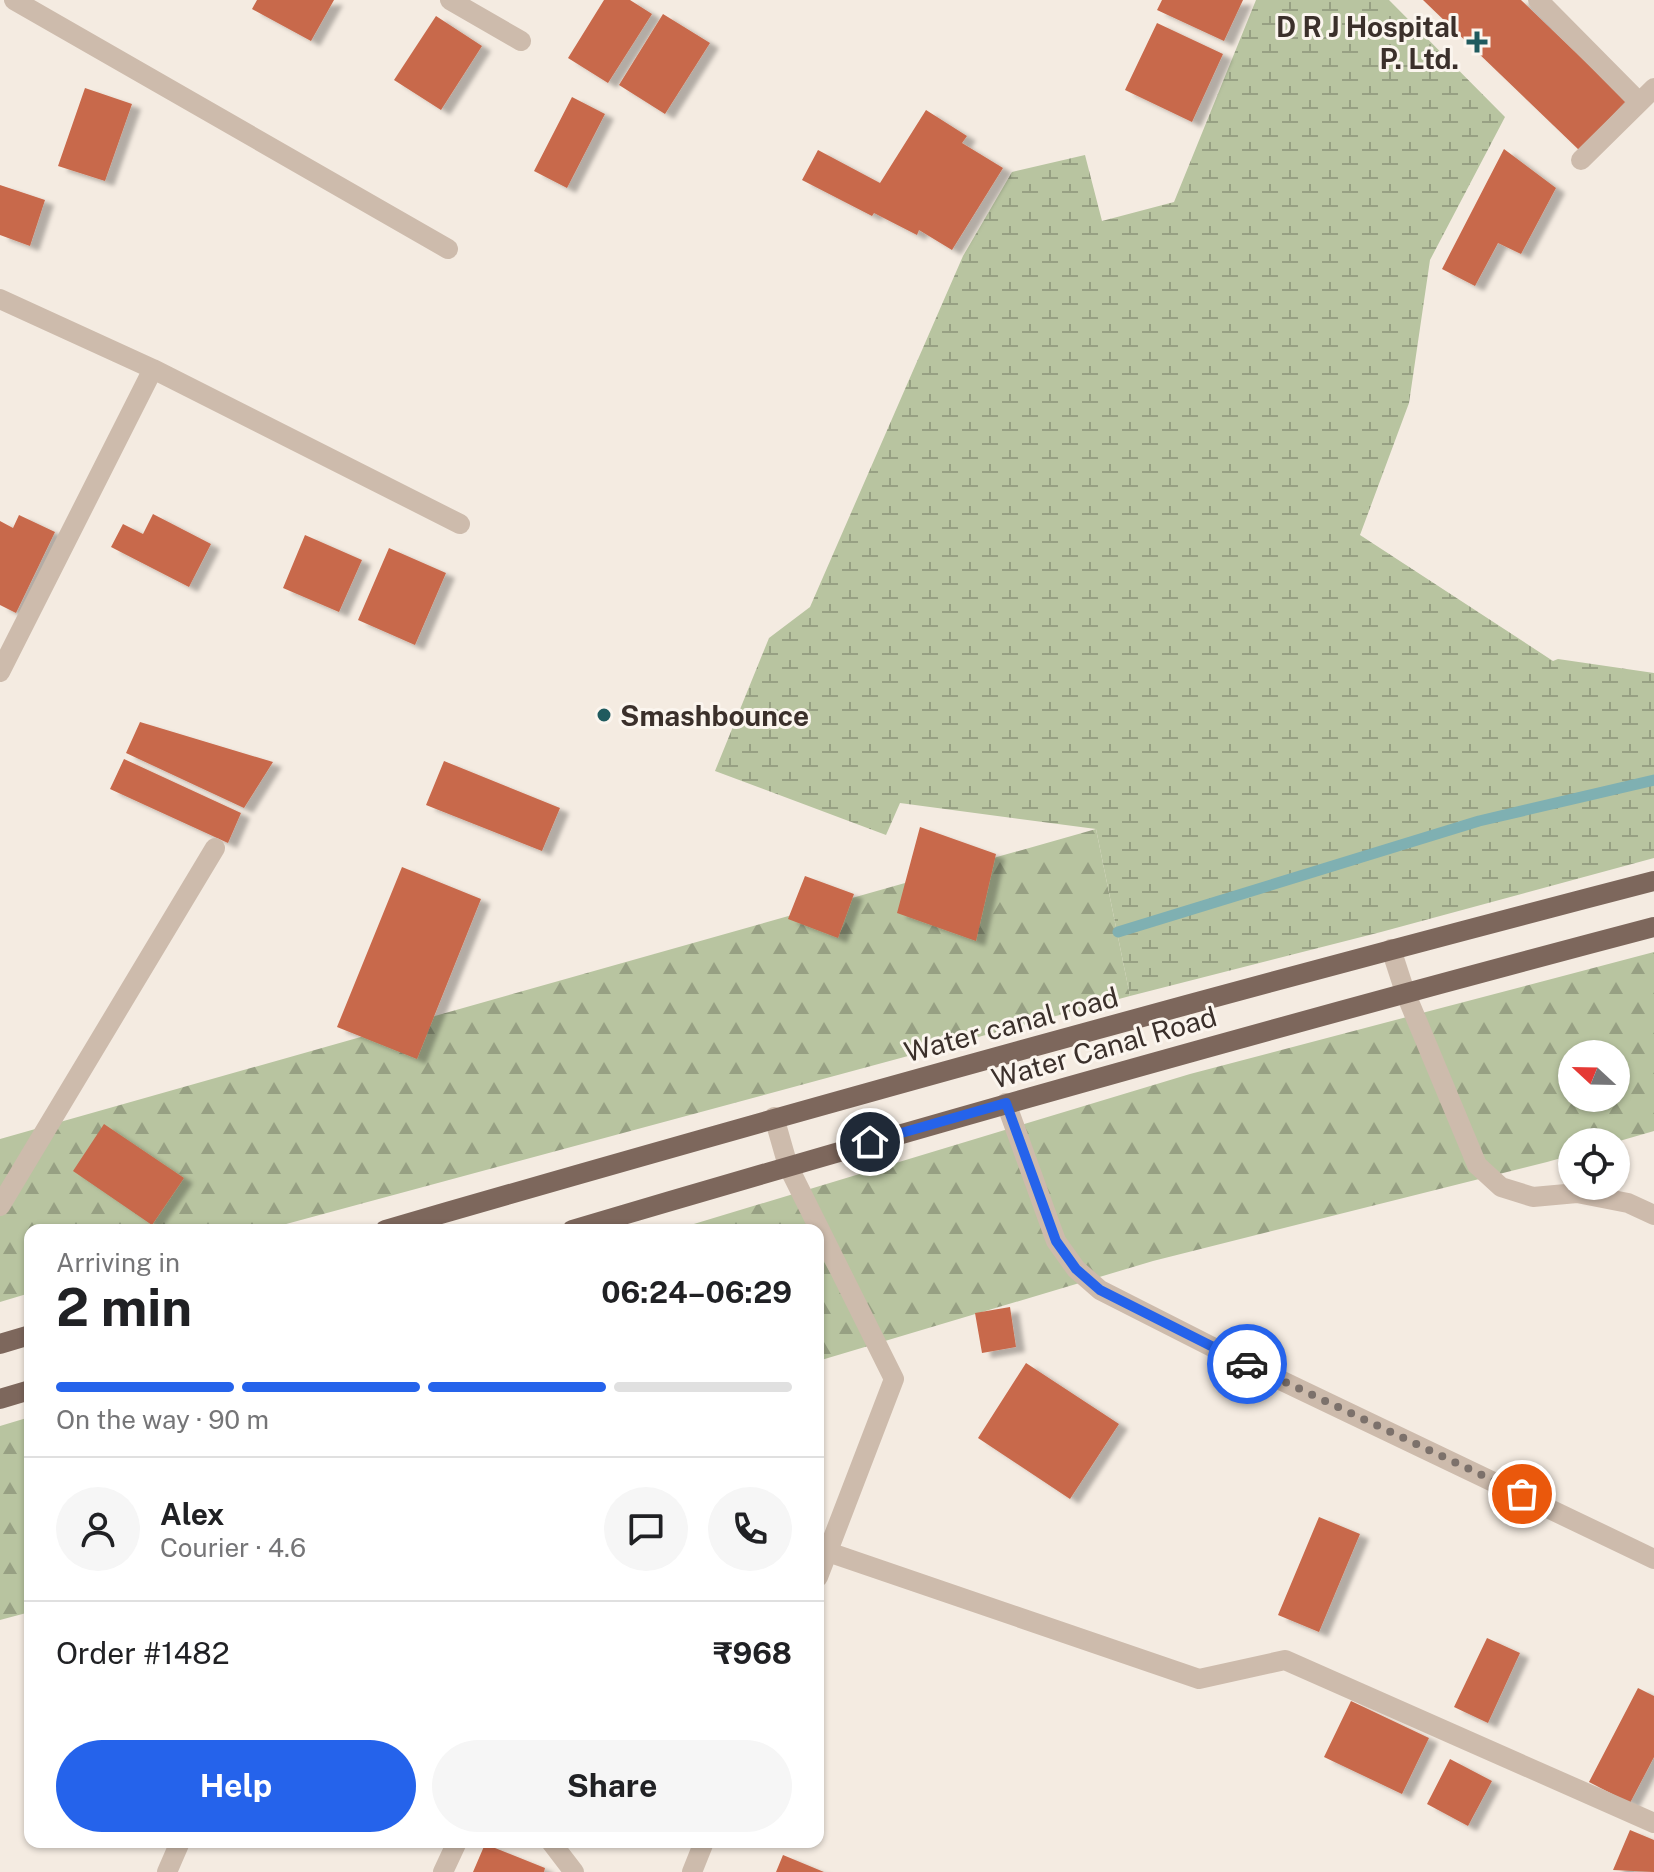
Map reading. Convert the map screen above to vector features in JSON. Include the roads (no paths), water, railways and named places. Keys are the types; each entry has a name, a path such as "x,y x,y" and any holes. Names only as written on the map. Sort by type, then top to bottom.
{"main road":[{"name":"Water canal road","path":"406,1224 774,1117 1391,949 1654,881"},
{"name":"Water Canal Road","path":"592,1224 1006,1103 1405,992 1654,927"},
{"path":"0,1344 24,1337"},
{"path":"0,1399 24,1392"}],"street":[{"path":"0,7 2,0"},
{"path":"14,0 448,249"},
{"path":"450,0 521,41"},
{"path":"1538,0 1639,102"},
{"path":"1581,160 1654,88"},
{"path":"0,299 153,369 460,524"},
{"path":"0,672 153,369"},
{"path":"0,1206 215,848"},
{"path":"1391,949 1405,992 1477,1165 1501,1187 1533,1197 1577,1193 1628,1203 1654,1215"},
{"path":"1006,1103 1056,1241 1076,1269 1100,1290 1228,1355 1654,1559"},
{"path":"774,1117 788,1166 817,1224"},
{"path":"824,1238 894,1379 824,1562"},
{"path":"828,1552 1199,1679 1285,1660 1654,1823"},
{"path":"167,1872 177,1848"},
{"path":"443,1872 454,1848"},
{"path":"556,1848 574,1872"},
{"path":"692,1872 702,1848"}],"waterway":[{"path":"1118,932 1479,821 1654,780"}],"place":[{"name":"D R J Hospital P. Ltd.","path":"1477,42"},
{"name":"Smashbounce","path":"604,715"}]}
